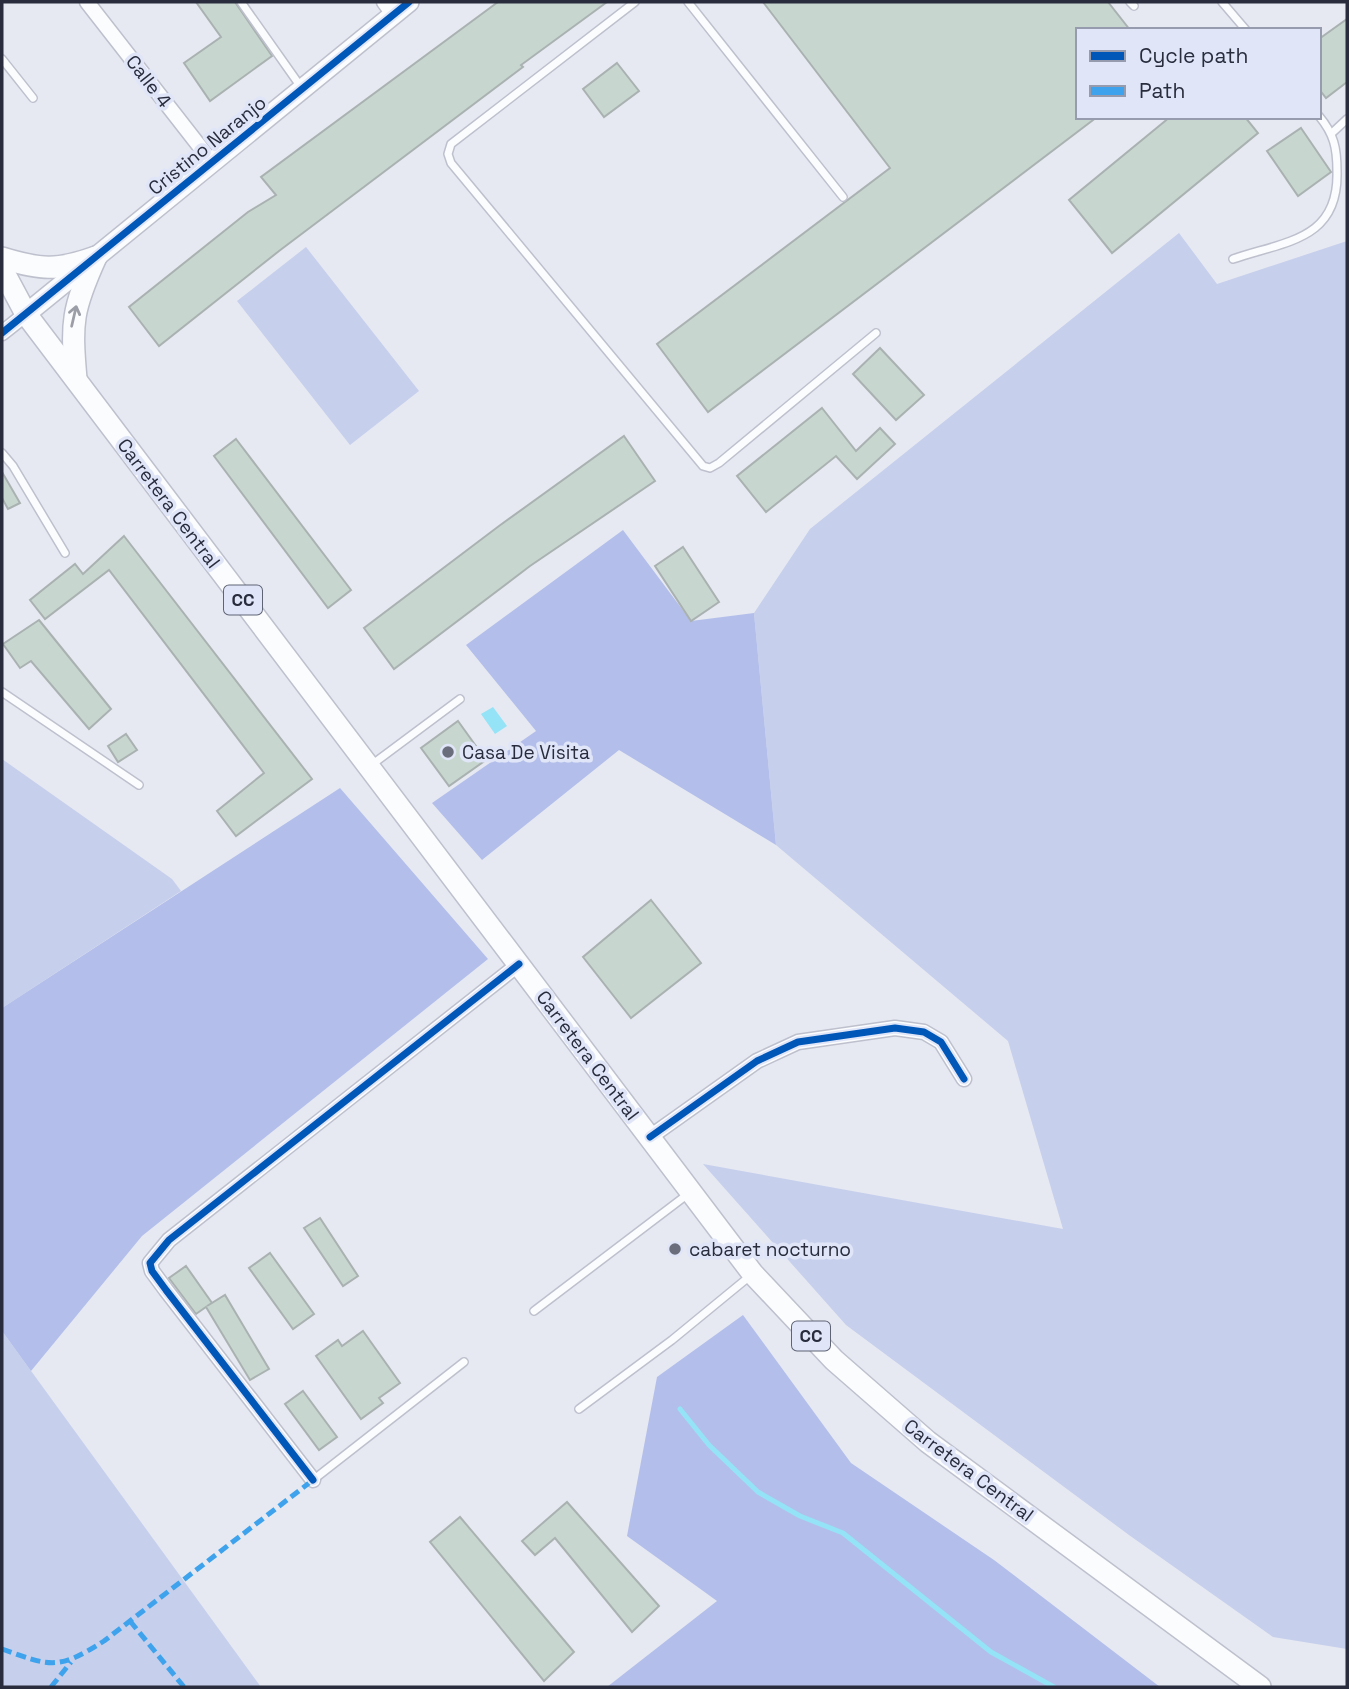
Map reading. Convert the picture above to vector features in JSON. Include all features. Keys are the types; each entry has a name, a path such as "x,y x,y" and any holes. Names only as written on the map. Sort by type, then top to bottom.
{"main road":[{"path":"2,258 39,269 64,268 96,257"},
{"path":"76,379 71,327 80,294 96,257"},
{"name":"Carretera Central","path":"2,269 26,314 753,1273 834,1360 928,1442 1260,1687"},
{"name":"Carretera Central","path":"2,294 26,314"}],"street":[{"name":"Calle 4","path":"87,2 211,161"},
{"name":"Cristino Naranjo","path":"26,314 302,88 388,8 409,2"},
{"path":"2,333 26,314"},
{"path":"313,1480 166,1290 152,1271 150,1263 169,1240 519,964"},
{"path":"650,1137 776,1051 798,1042 895,1028 924,1032 941,1042 964,1079"}],"lane":[{"path":"241,2 302,88"},
{"path":"635,2 451,144 448,154 451,163 703,466 710,467 719,463 876,333"},
{"path":"688,2 843,197"},
{"path":"1222,2 1243,28"},
{"path":"2,59 33,98"},
{"path":"1233,259 1310,232 1325,222 1335,205 1338,188 1333,132 1321,118"},
{"path":"1333,132 1347,119"},
{"path":"2,453 13,466 65,553"},
{"path":"2,692 139,785"},
{"path":"369,766 460,699"},
{"path":"534,1311 691,1192"},
{"path":"579,1409 672,1340 753,1273"},
{"path":"313,1480 464,1362"}],"shaded area":[{"path":"1179,233 1217,284 1347,241 1347,1649 1273,1637 1129,1535 846,1325 703,1164 1063,1229 1008,1041 776,845 754,613 810,529"},
{"path":"306,247 419,391 350,445 237,301"},
{"path":"623,530 691,621 754,613 776,845 619,750 482,860 432,803 536,731 466,645"},
{"path":"493,707 507,726 495,734 481,714"},
{"path":"2,759 172,879 181,891 2,1008"},
{"path":"340,788 488,959 142,1236 31,1371 2,1331 2,1008"},
{"path":"743,1315 851,1463 994,1560 1160,1687 607,1687 717,1601 627,1536 657,1377"},
{"path":"2,1331 261,1687 2,1687"}],"building":[{"path":"196,2 235,2 272,56 210,101 184,63 221,37"},
{"path":"498,2 607,2 521,65 523,67 279,251 159,346 129,307 248,212 276,195 261,177"},
{"path":"763,2 1108,2 1128,28 1076,28 1076,119 1094,119 708,412 657,344 890,168"},
{"path":"1347,19 1347,82 1326,98 1321,92 1321,38"},
{"path":"617,63 639,91 604,117 583,89"},
{"path":"1168,119 1247,119 1258,133 1112,253 1069,200"},
{"path":"1301,128 1331,172 1298,196 1267,151"},
{"path":"880,348 924,395 896,420 853,374"},
{"path":"822,408 856,451 880,428 895,444 857,479 836,456 766,512 737,476"},
{"path":"624,436 655,481 530,566 394,669 364,628"},
{"path":"236,439 351,590 328,608 214,456"},
{"path":"2,472 20,503 8,509 2,498"},
{"path":"124,536 312,779 236,836 217,811 264,773 109,570 45,619 30,600 75,564 83,574"},
{"path":"683,547 719,602 691,621 655,566"},
{"path":"39,620 111,709 89,729 31,661 20,668 3,644"},
{"path":"458,721 486,760 449,786 421,748"},
{"path":"126,734 137,750 118,762 108,746"},
{"path":"651,900 701,963 631,1018 583,957"},
{"path":"320,1218 358,1276 343,1286 304,1228"},
{"path":"270,1253 314,1314 293,1329 249,1268"},
{"path":"186,1266 212,1303 225,1295 269,1369 250,1380 206,1307 196,1314 169,1278"},
{"path":"363,1331 400,1383 379,1398 383,1403 361,1419 316,1356 338,1340 342,1346"},
{"path":"303,1391 337,1437 319,1450 285,1404"},
{"path":"567,1502 659,1606 632,1632 555,1538 535,1555 522,1541"},
{"path":"460,1517 574,1652 544,1681 430,1542"}],"waterway":[{"path":"680,1409 709,1445 758,1492 800,1516 843,1533 991,1652 1054,1687"}],"marked path":[{"path":"2,1649 44,1662 55,1663 76,1657 104,1641 313,1480"},
{"path":"130,1621 184,1687"},
{"path":"51,1687 71,1662"}],"cycle path":[{"path":"2,333 409,2"},
{"path":"313,1480 166,1290 152,1271 150,1263 169,1240 519,964"},
{"path":"650,1137 757,1061 798,1042 895,1028 924,1032 941,1042 964,1079"}],"place":[{"name":"Casa De Visita","path":"448,752"},
{"name":"cabaret nocturno","path":"675,1249"}]}
